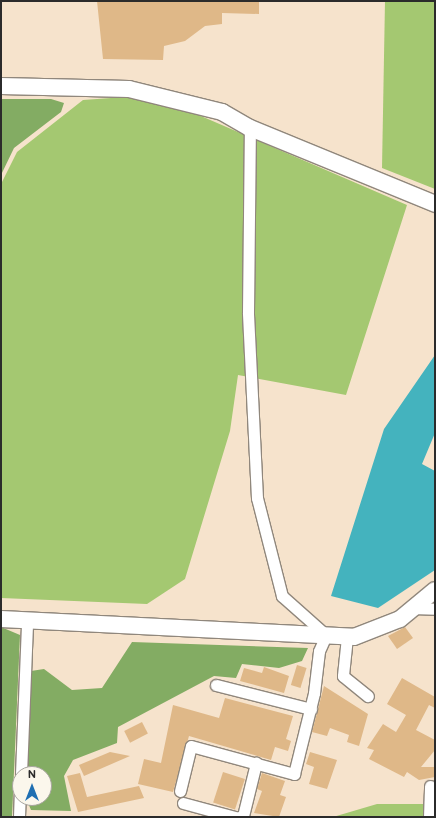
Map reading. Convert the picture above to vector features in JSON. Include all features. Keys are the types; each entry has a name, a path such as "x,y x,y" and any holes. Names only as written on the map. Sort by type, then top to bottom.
{"street":[{"path":"1,86 129,89 222,112 250,128 435,204"},
{"path":"250,128 248,312 257,498 282,596 326,635"},
{"path":"1,619 27,622 143,624 347,637 400,620 412,608 435,590"},
{"path":"412,608 435,609"},
{"path":"20,766 27,622"},
{"path":"180,791 191,746 294,774 311,709 319,651 326,635"},
{"path":"347,637 344,676 368,696"},
{"path":"216,685 311,709"},
{"path":"239,817 243,816 256,763"},
{"path":"429,817 430,786"},
{"path":"183,803 235,817"},
{"path":"19,806 19,817"}],"green space":[{"path":"385,1 435,1 435,189 382,168"},
{"path":"125,97 194,113 407,205 346,395 238,375 230,431 185,579 147,604 1,598 1,184 17,152 83,100"},
{"path":"1,99 51,99 64,103 61,112 14,148 1,175"},
{"path":"1,627 20,635 14,766 12,766 12,817 1,817"},
{"path":"132,642 308,648 302,661 279,668 242,664 236,678 214,676 118,727 117,743 73,760 64,776 71,811 31,810 29,806 52,806 52,766 27,766 31,671 44,669 72,690 102,688"},
{"path":"377,804 425,804 425,817 333,817"}],"water":[{"path":"435,355 435,433 422,464 435,471 435,570 378,608 331,596 384,429"}],"building":[{"path":"97,1 259,1 259,14 222,13 222,24 205,26 185,41 164,46 163,60 103,59"},
{"path":"405,627 413,638 397,649 388,636"},
{"path":"297,665 307,668 300,688 291,685"},
{"path":"264,667 289,676 284,693 240,681 244,668 262,673"},
{"path":"402,678 435,697 435,708 429,705 416,730 435,740 435,750 421,767 435,767 435,777 419,780 407,772 404,777 369,759 374,750 367,748 383,724 396,732 406,715 387,704"},
{"path":"324,686 368,714 359,746 347,742 349,735 330,728 327,736 312,732"},
{"path":"225,698 293,716 286,739 291,741 288,751 275,747 271,760 189,736 173,792 138,784 144,759 161,763 173,705 219,718"},
{"path":"142,722 148,734 130,743 124,731"},
{"path":"110,752 130,756 84,776 79,765"},
{"path":"310,752 337,760 327,789 309,784 314,767 306,764"},
{"path":"223,772 245,779 235,810 213,802"},
{"path":"80,773 87,797 139,786 144,798 78,812 67,776"},
{"path":"262,773 285,781 280,795 286,797 279,817 254,813 262,791 257,789"}]}
